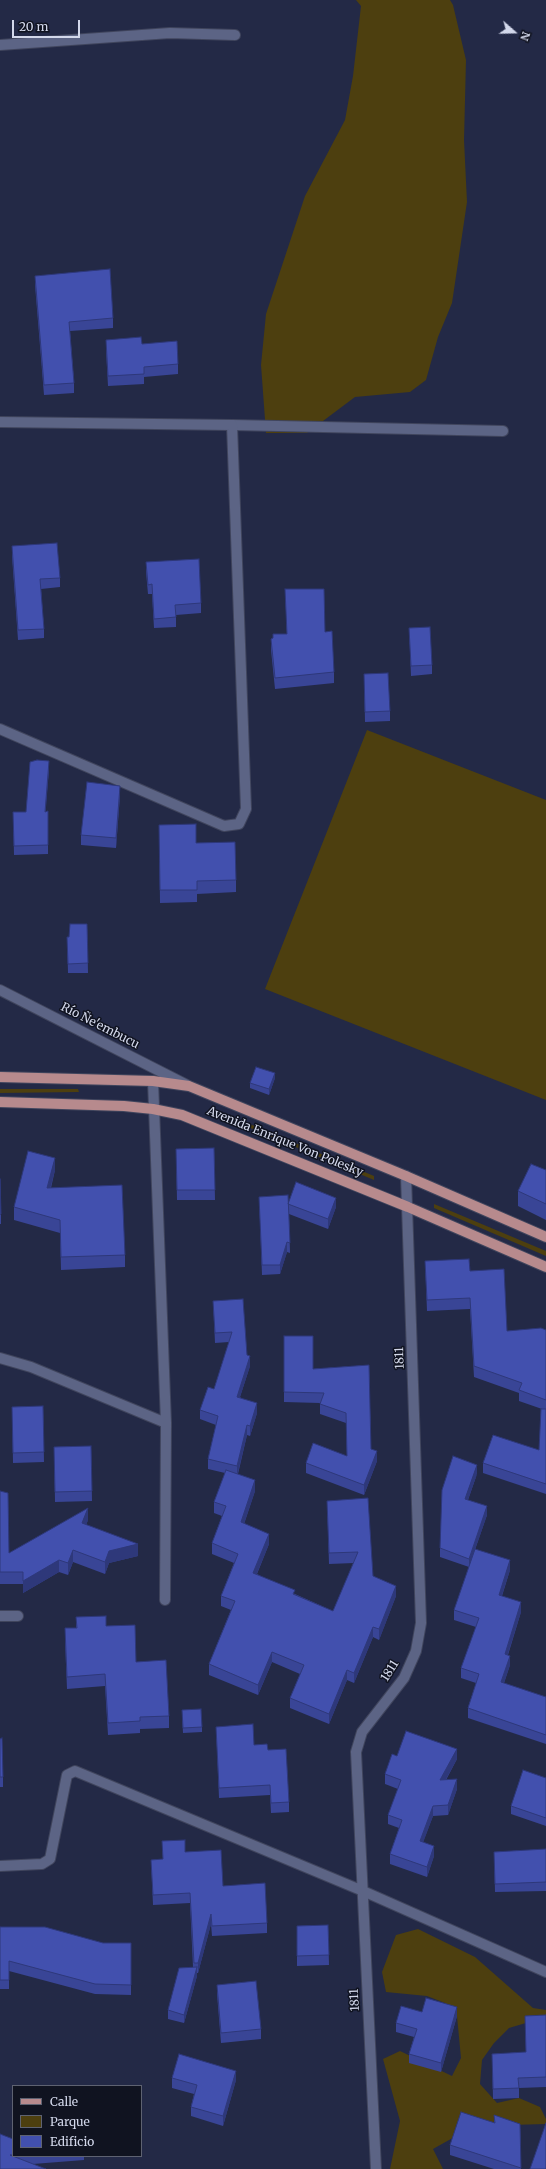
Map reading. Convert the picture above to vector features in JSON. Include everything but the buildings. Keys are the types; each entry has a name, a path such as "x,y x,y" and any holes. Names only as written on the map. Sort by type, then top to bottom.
{"main road":[{"name":"Avenida Enrique Von Polesky","path":"0,1077 153,1081 189,1086 406,1176 546,1237"},
{"name":"Avenida Enrique Von Polesky","path":"0,1102 153,1108 182,1115 235,1135 408,1207 546,1267"}],"street":[{"path":"0,45 170,33 235,35"},
{"path":"0,422 503,431"},
{"path":"0,729 224,826 239,824 246,809 232,425"},
{"name":"Río Ñe'embucu","path":"0,990 189,1086"},
{"path":"153,1081 166,1423 165,1600"},
{"name":"1811","path":"376,2169 356,1752 362,1732 404,1678 416,1651 421,1623 406,1176"},
{"path":"0,1358 31,1367 166,1423"},
{"path":"0,1616 18,1616"},
{"path":"0,1866 42,1864 50,1859 67,1775 75,1771 363,1891 546,1972"}],"green space":[{"path":"356,0 450,0 453,5 466,60 464,140 467,202 452,303 438,337 426,380 410,392 355,397 307,433 266,433 261,365 266,314 305,196 345,120 353,76 361,6"},
{"path":"367,730 546,800 546,1100 265,989"},
{"path":"0,1089 78,1089 79,1092 0,1093"},
{"path":"240,1120 374,1176 374,1180 241,1124"},
{"path":"434,1204 546,1251 546,1256 434,1208"},
{"path":"418,1929 475,1957 533,2008 546,2010 546,2017 509,2028 494,2043 482,2060 480,2084 497,2103 519,2098 540,2107 546,2119 546,2124 474,2126 433,2149 443,2169 390,2169 400,2121 383,2059 400,2051 452,2076 461,2058 457,2016 445,2003 427,1996 386,1992 382,1972 396,1935"}]}
